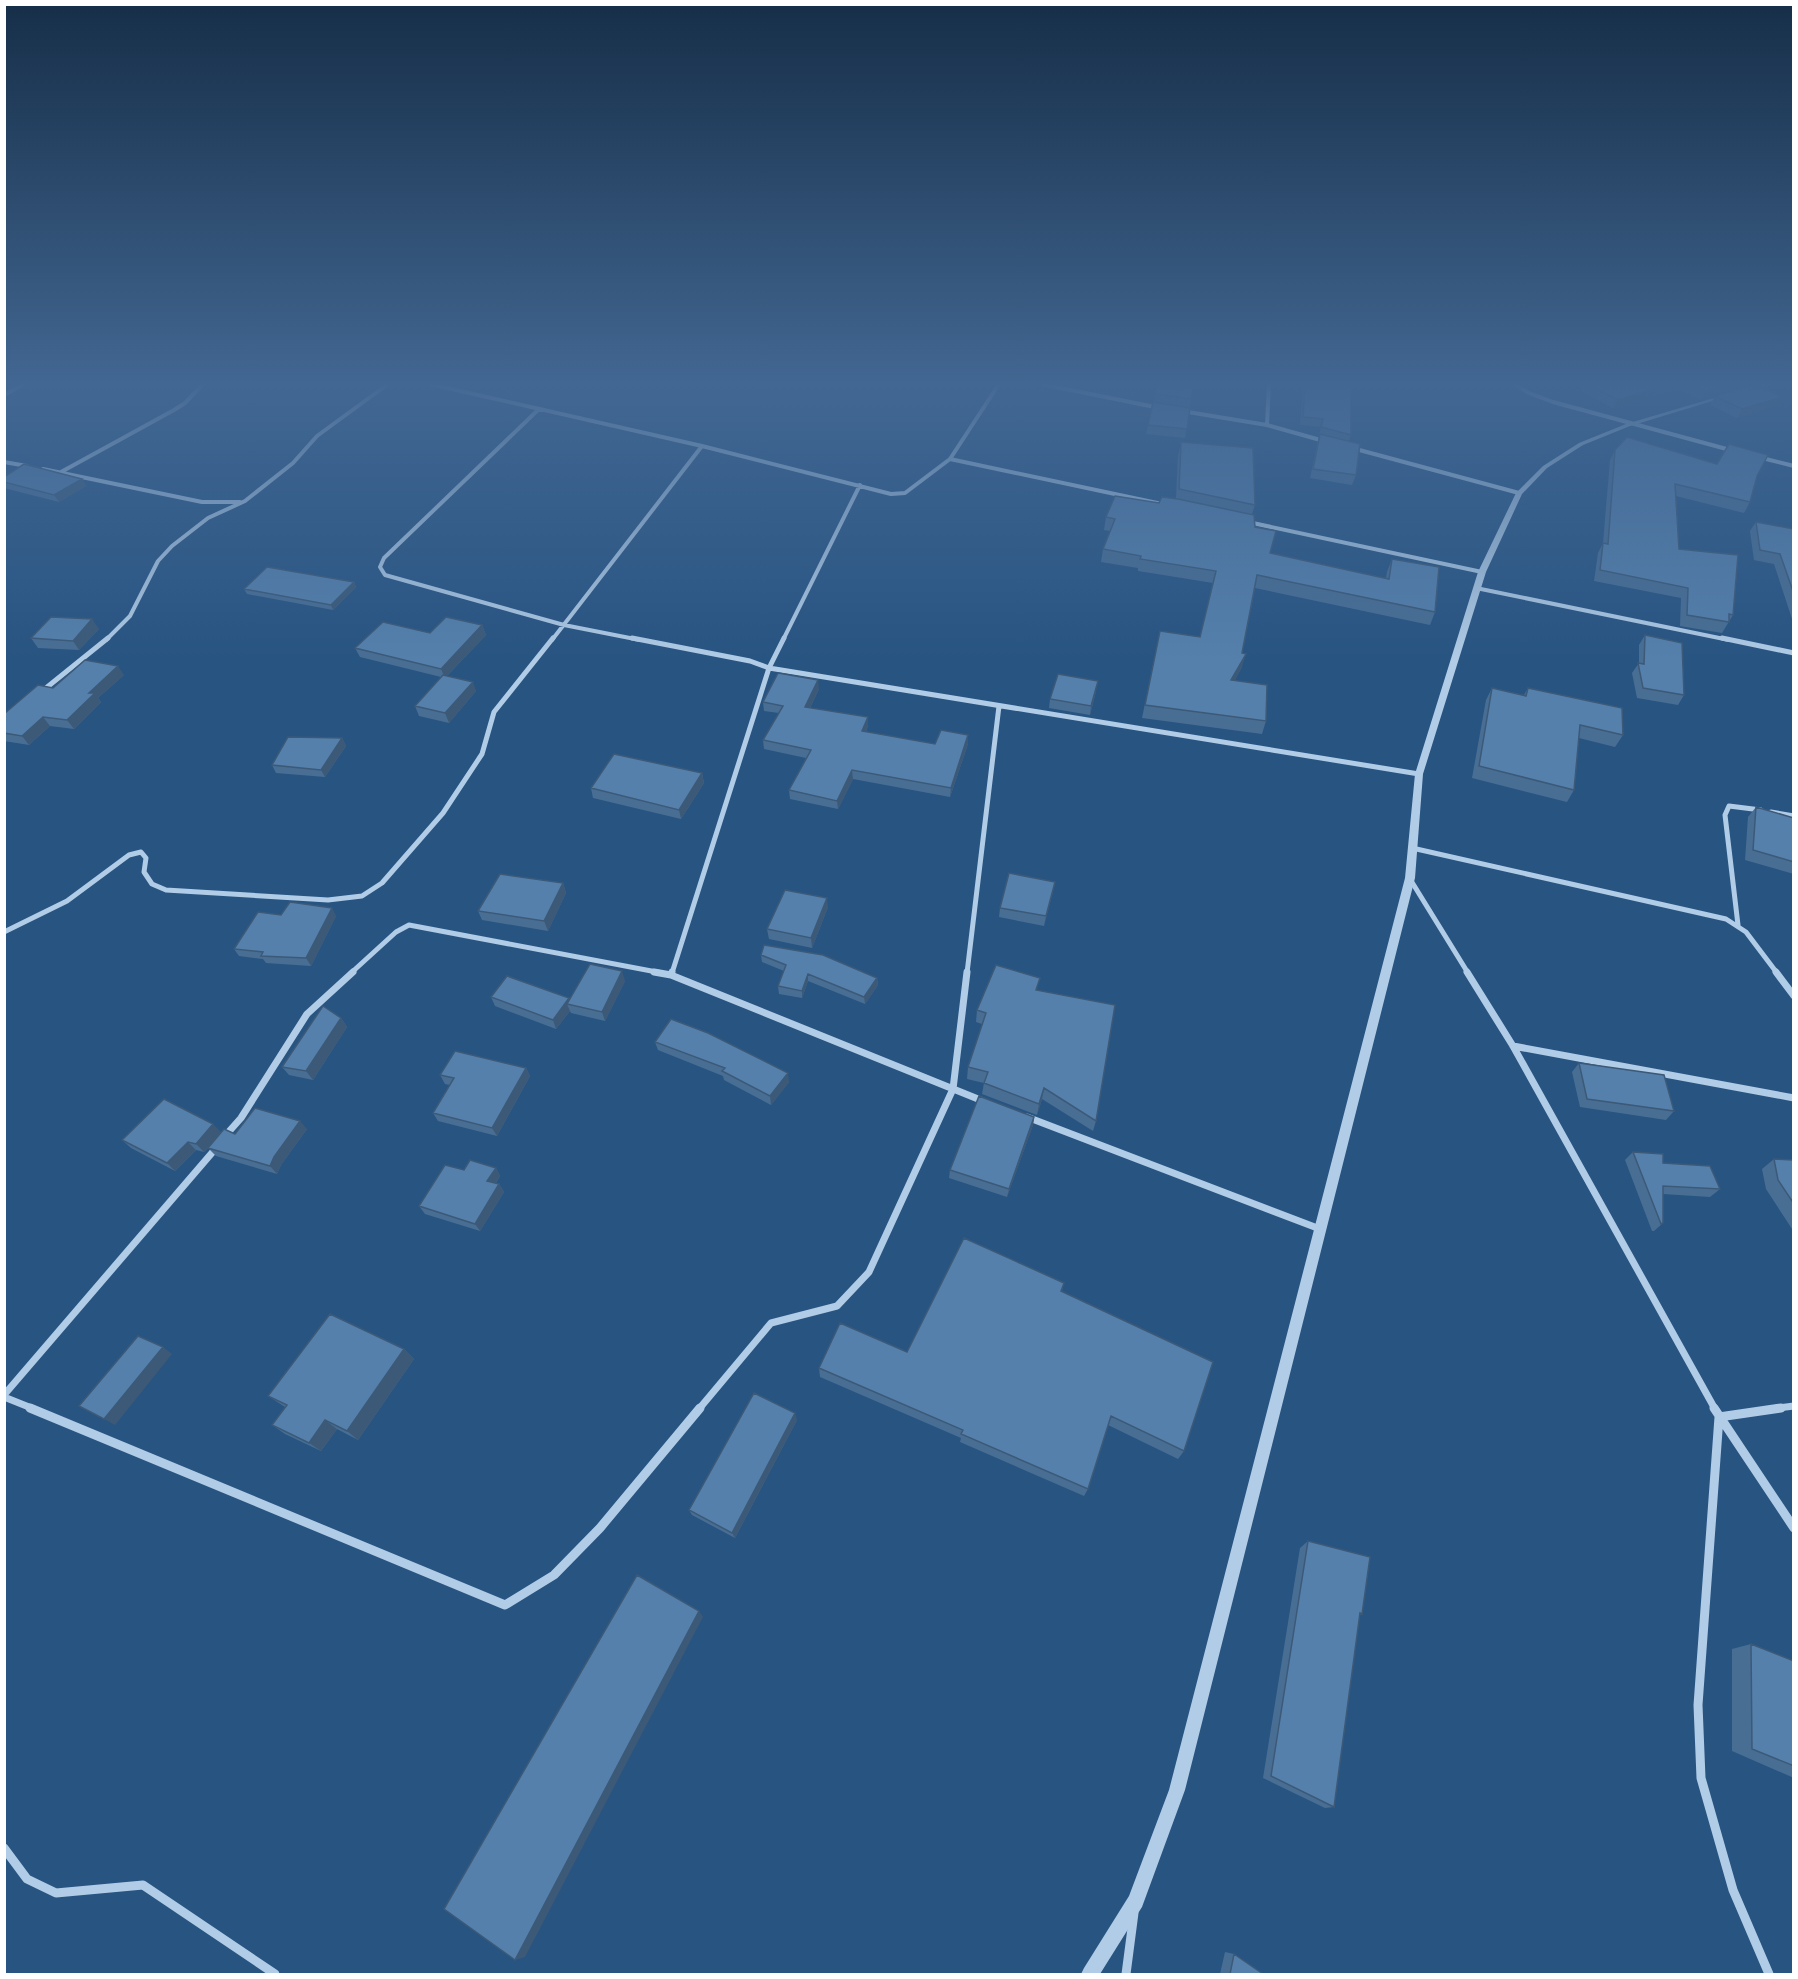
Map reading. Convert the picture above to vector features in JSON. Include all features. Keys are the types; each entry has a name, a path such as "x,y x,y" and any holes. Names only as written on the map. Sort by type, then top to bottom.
{"street":[{"path":"77,476 202,502 217,504 245,501"},
{"path":"33,698 105,641 130,616 158,561 172,546 208,518 245,501 276,476"},
{"path":"469,476 384,558 380,567 386,575 564,625 750,661 769,668 1419,774"},
{"path":"4,932 67,901 129,855 141,852 146,858 144,872 152,884 166,890 328,900 362,896 382,883 443,813 482,754 494,712 679,476"},
{"path":"822,476 891,494 905,493 927,476"},
{"path":"1031,476 1165,505"},
{"path":"1457,476 1519,493"},
{"path":"1090,1974 1136,1901 1177,1790 1410,878 1419,774 1482,572 1519,493 1536,476"},
{"path":"671,975 769,668 860,486"},
{"path":"1247,522 1482,572"},
{"path":"1476,588 1794,653"},
{"path":"987,1102 953,1089 671,975 409,925 396,932 307,1014 241,1118 4,1396 505,1605 554,1575 600,1528 771,1323 837,1306 869,1272 953,1089 999,706"},
{"path":"1738,925 1725,815 1729,806 1794,816"},
{"path":"1411,848 1726,919 1746,932 1794,996"},
{"path":"1410,878 1513,1046 1719,1417 1794,1528"},
{"path":"1513,1046 1794,1098"},
{"path":"1020,1114 1320,1229"},
{"path":"1719,1417 1794,1406"},
{"path":"1719,1417 1698,1705 1701,1778 1733,1890 1769,1974"},
{"path":"4,1848 27,1879 56,1893 143,1885 275,1974"},
{"path":"1126,1974 1136,1901"}],"building":[{"path":"72,476 82,479 54,495 4,482 4,477"},
{"path":"1180,476 1254,476 1255,505 1179,489"},
{"path":"1613,476 1757,476 1750,502 1675,484 1679,549 1738,555 1733,615 1729,614 1729,622 1687,615 1688,588 1600,570 1603,543 1608,544"},
{"path":"1115,496 1159,503 1162,497 1178,499 1254,515 1255,527 1276,531 1270,553 1389,579 1392,559 1439,567 1435,612 1257,575 1242,653 1246,654 1231,680 1267,685 1266,721 1145,705 1160,631 1200,637 1216,571 1140,559 1141,556 1103,549 1115,519 1106,517"},
{"path":"1756,522 1794,529 1794,594 1780,554 1760,550"},
{"path":"267,567 354,582 331,605 244,589"},
{"path":"51,617 92,619 73,641 31,638"},
{"path":"446,617 482,625 441,669 355,648 383,622 430,633"},
{"path":"1645,635 1682,643 1684,695 1643,688 1638,663 1644,664"},
{"path":"85,660 118,666 89,693 95,693 67,720 43,717 22,736 4,733 4,714 38,685 53,688"},
{"path":"778,673 818,680 805,707 868,717 862,731 935,744 941,730 968,735 951,788 852,770 837,801 789,790 811,750 763,740 783,706 763,702"},
{"path":"1058,674 1098,681 1091,706 1050,699"},
{"path":"443,675 473,682 445,713 415,706"},
{"path":"1492,688 1526,696 1528,688 1622,708 1623,735 1580,725 1574,790 1479,766"},
{"path":"288,737 342,738 321,770 272,765"},
{"path":"614,754 702,773 679,810 591,788"},
{"path":"1756,807 1794,818 1794,862 1753,850"},
{"path":"1009,873 1055,882 1046,916 1000,908"},
{"path":"500,874 563,883 544,921 478,911"},
{"path":"785,890 827,898 811,938 767,929"},
{"path":"290,902 332,908 306,958 261,956 263,952 234,949 258,912 281,915"},
{"path":"764,945 823,955 877,978 864,997 808,974 802,991 778,986 786,965 761,955"},
{"path":"590,964 622,971 602,1012 567,1004"},
{"path":"996,965 1040,978 1036,990 1115,1005 1096,1121 1044,1088 1039,1104 984,1083 988,1072 968,1067 986,1013 977,1010"},
{"path":"507,976 569,998 553,1020 491,997"},
{"path":"323,1006 341,1018 306,1071 282,1067"},
{"path":"671,1019 708,1033 788,1073 770,1096 722,1071 725,1068 655,1042"},
{"path":"455,1051 526,1068 492,1128 433,1113 454,1078 440,1075"},
{"path":"1579,1063 1664,1075 1674,1111 1587,1099"},
{"path":"979,1096 1034,1117 1009,1189 950,1170"},
{"path":"164,1099 213,1124 196,1144 188,1142 167,1163 122,1140"},
{"path":"255,1108 300,1121 270,1166 208,1148 224,1129 235,1134"},
{"path":"1633,1152 1663,1154 1663,1163 1710,1166 1720,1189 1663,1186 1663,1223 1661,1224"},
{"path":"1774,1159 1794,1160 1794,1204 1778,1180"},
{"path":"470,1160 496,1168 487,1181 499,1184 475,1224 419,1206 445,1165 464,1170"},
{"path":"964,1238 1064,1283 1061,1291 1213,1362 1184,1451 1111,1416 1088,1489 961,1434 963,1430 819,1368 840,1323 907,1352"},
{"path":"330,1314 404,1349 347,1431 325,1420 309,1443 272,1425 287,1405 268,1396"},
{"path":"138,1336 163,1347 104,1419 79,1406"},
{"path":"754,1393 795,1413 732,1533 689,1510"},
{"path":"1308,1541 1370,1557 1362,1614 1360,1613 1334,1807 1271,1776"},
{"path":"637,1575 699,1611 515,1960 444,1909"},
{"path":"1751,1644 1794,1661 1794,1766 1752,1749"},
{"path":"1234,1954 1263,1974 1230,1974"}]}
